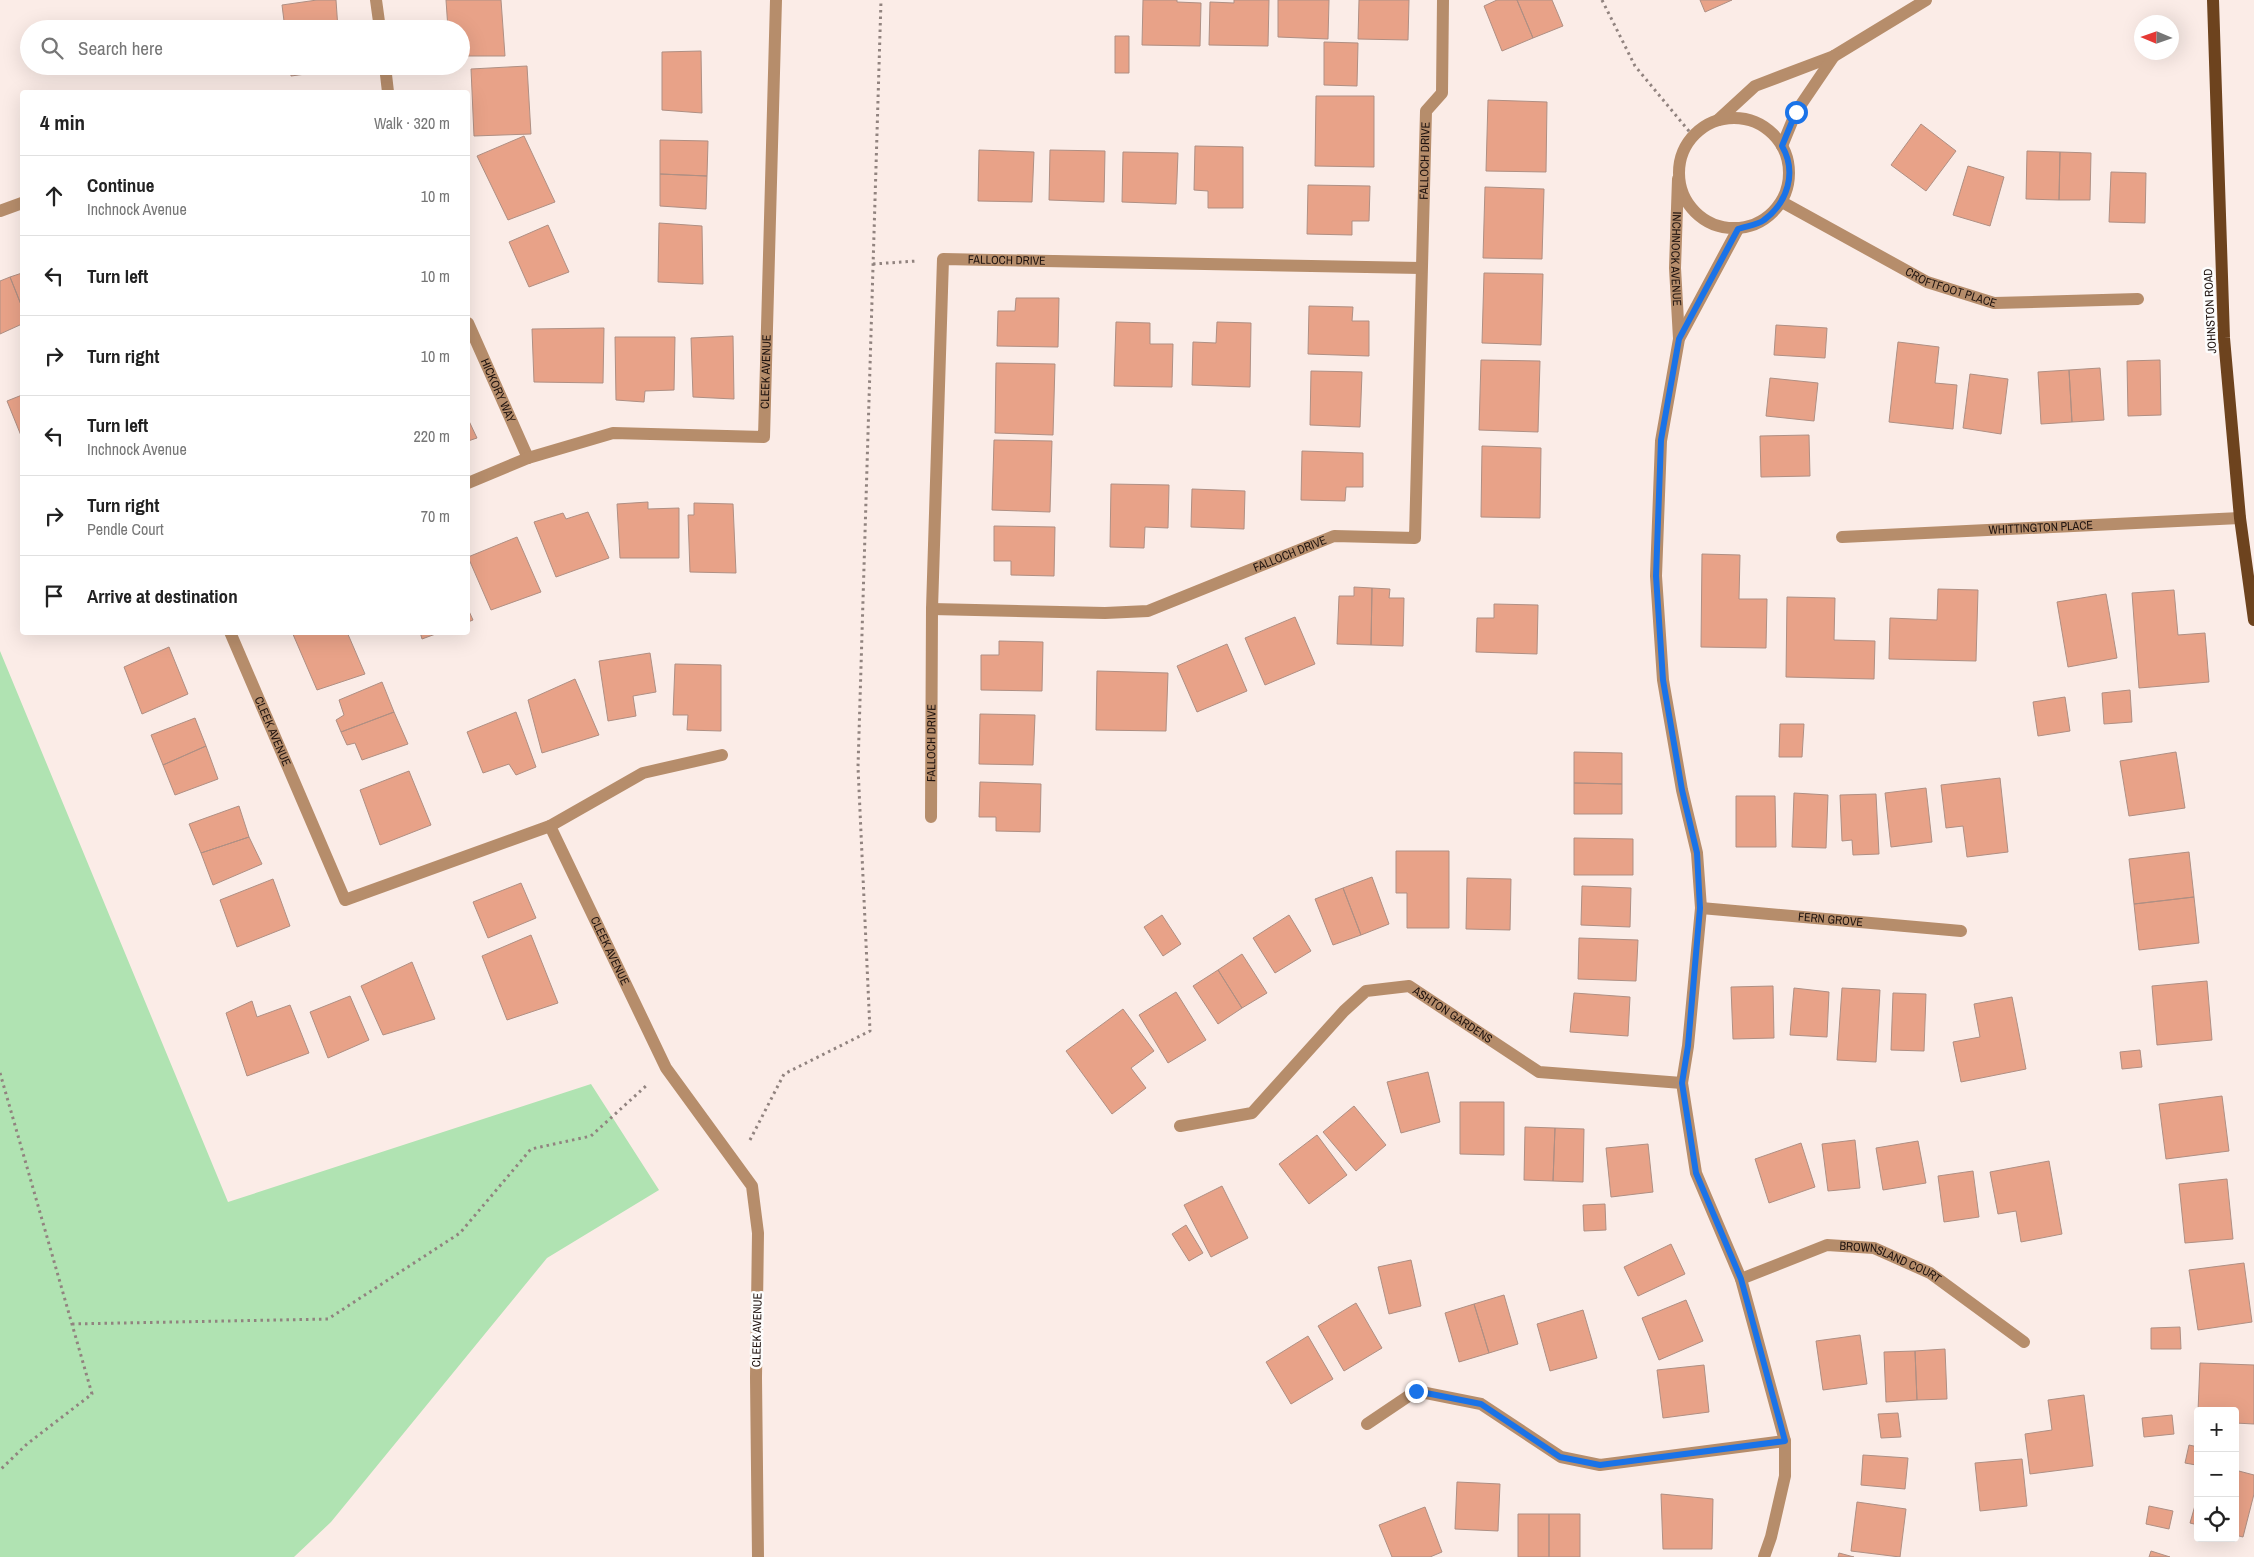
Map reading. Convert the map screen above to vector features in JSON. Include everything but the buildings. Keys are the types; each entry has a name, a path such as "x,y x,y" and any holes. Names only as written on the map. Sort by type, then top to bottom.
{"main road":[{"name":"JOHNSTON ROAD","path":"2213,0 2224,338 2240,518 2254,620"}],"street":[{"path":"376,0 379,20"},
{"name":"CLEEK AVENUE","path":"470,483 528,458 613,433 764,437 776,0"},
{"name":"FALLOCH DRIVE","path":"932,609 1105,613 1148,611 1334,536 1415,538 1426,111 1442,93 1443,0"},
{"path":"1716,121 1755,86 1834,56 1926,0"},
{"path":"1782,146 1796,112 1834,56"},
{"path":"386,75 388,90"},
{"path":"1728,117 1757,121 1776,135 1788,156 1790,180 1782,202 1763,221 1738,229 1712,224 1689,206 1678,179 1683,150 1693,136 1701,127 1728,117"},
{"name":"INCHNOCK AVENUE","path":"1678,179 1675,268 1679,339 1661,440 1656,576 1663,680 1682,790 1697,853 1700,908 1688,1046 1682,1083 1696,1173 1741,1279 1785,1441 1785,1476 1771,1537 1764,1557"},
{"name":"CROFTFOOT PLACE","path":"1782,202 1927,282 1994,303 2138,299"},
{"path":"0,211 20,204"},
{"name":"INCHNOCK AVENUE","path":"1679,339 1738,229"},
{"name":"FALLOCH DRIVE","path":"931,817 932,609 943,259 1421,268"},
{"name":"HICKORY WAY","path":"470,328 528,458"},
{"name":"WHITTINGTON PLACE","path":"1842,537 2240,518"},
{"name":"CLEEK AVENUE","path":"231,635 345,900 550,826 666,1068 752,1186 758,1233 756,1378 758,1557"},
{"path":"550,826 643,773 722,755"},
{"name":"FERN GROVE","path":"1700,908 1961,931"},
{"name":"ASHTON GARDENS","path":"1180,1126 1252,1113 1344,1011 1366,991 1409,986 1539,1072 1682,1083"},
{"name":"BROWNSLAND COURT","path":"1741,1279 1827,1245 1874,1248 1930,1273 2024,1342"},
{"path":"1367,1424 1416,1391 1481,1404 1560,1457 1600,1465 1785,1441"}],"path":[{"path":"737,1165 784,1074 870,1031 858,767 881,0"},
{"path":"1602,0 1635,66 1693,136"},
{"path":"873,264 943,259"},
{"path":"72,1324 328,1319 460,1233 531,1149 591,1136 666,1068"},
{"path":"0,1073 92,1394 27,1444 0,1470"}],"green space":[{"path":"0,651 228,1202 591,1084 659,1190 547,1258 331,1522 294,1557 0,1557"}],"route":[{"path":"1416,1391 1481,1404 1560,1457 1600,1465 1785,1441 1741,1279 1696,1173 1682,1083 1688,1046 1700,908 1697,853 1682,790 1663,680 1656,576 1661,440 1679,339 1738,229 1763,221 1782,202 1790,180 1788,156 1782,146 1796,112"}]}
